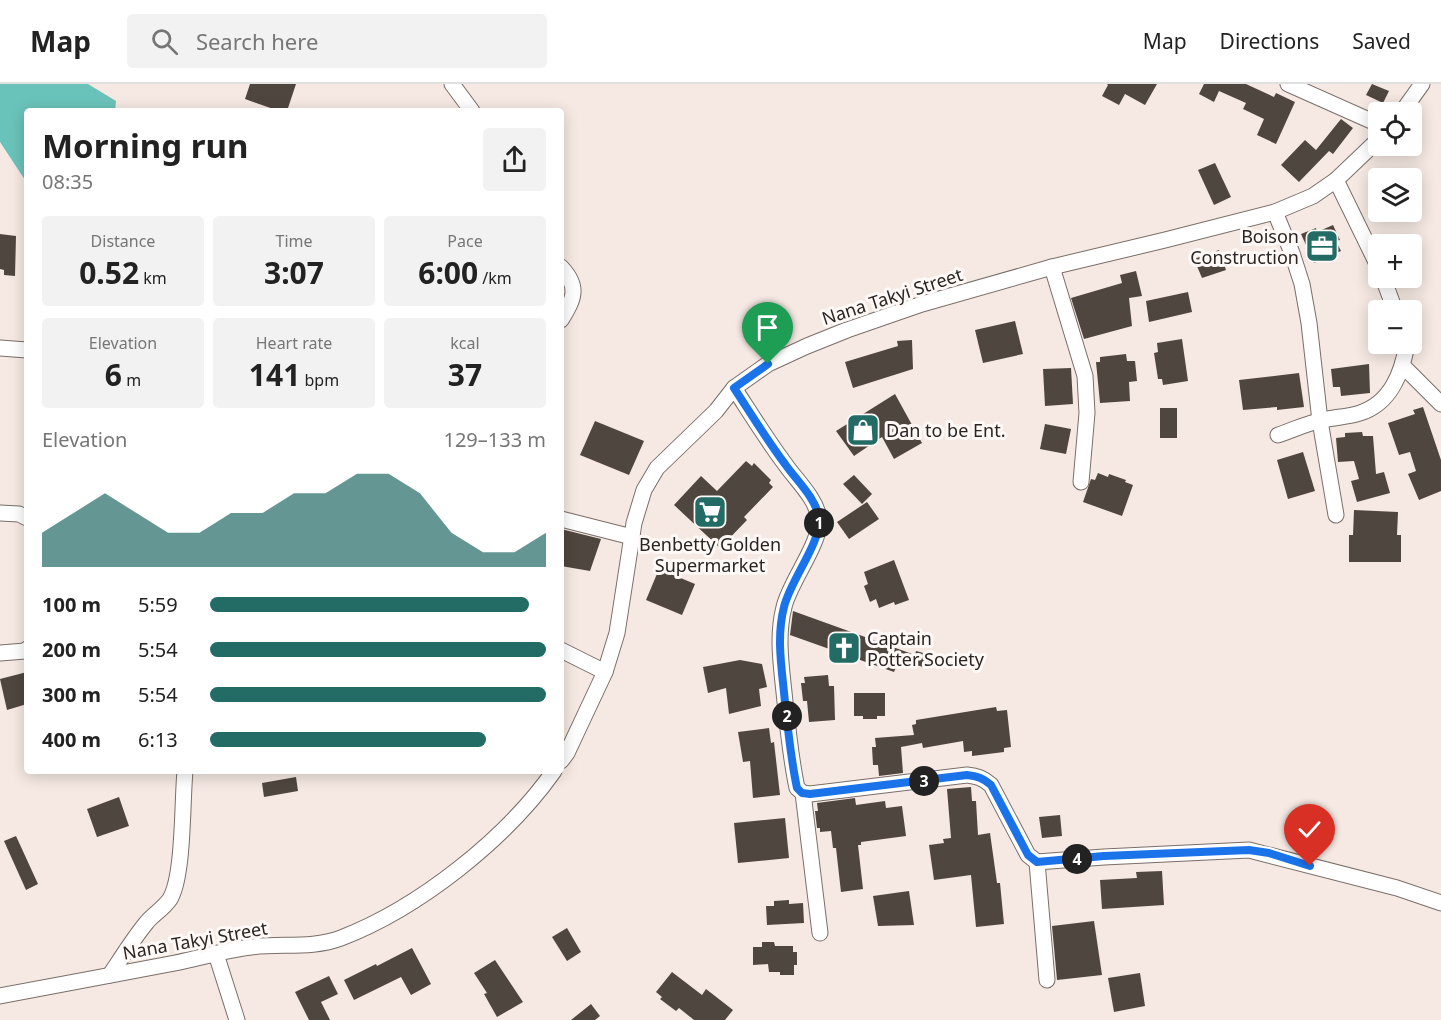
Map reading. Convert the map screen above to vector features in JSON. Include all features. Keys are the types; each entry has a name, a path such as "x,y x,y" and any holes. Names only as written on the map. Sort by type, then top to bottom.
{"street":[{"path":"452,84 470,108"},
{"path":"1288,84 1368,120"},
{"path":"1409,102 1422,84"},
{"name":"Nana Takyi Street","path":"564,757 605,672 617,633 632,537 644,490 657,468 716,411 734,388 768,364 847,330 922,304 1052,267 1275,212 1312,196 1336,180 1368,150"},
{"path":"1336,180 1368,246"},
{"path":"1275,212 1302,284 1309,323 1320,420 1336,515"},
{"path":"1052,267 1085,376 1087,413 1081,482"},
{"path":"564,270 570,276 573,301 564,315"},
{"path":"0,348 24,350"},
{"path":"1278,435 1320,420 1359,413 1375,406 1390,391 1403,366 1405,354"},
{"path":"1403,366 1441,404"},
{"path":"734,388 784,464 809,496 819,517 819,527 814,541 784,604 779,632 790,745 797,788 802,793 820,933"},
{"path":"0,513 24,516"},
{"path":"564,520 632,537"},
{"path":"0,653 24,650"},
{"path":"564,652 605,672"},
{"path":"110,975 130,943 169,900 176,887 185,774"},
{"name":"Nana Takyi Street","path":"0,996 251,947 328,943 400,909 458,870 512,819 552,774"},
{"path":"802,793 894,785 967,775 976,776 984,778 991,785 1028,855 1037,862 1104,856 1249,850 1397,888 1441,903"},
{"path":"1037,862 1047,980"},
{"path":"216,954 237,1020"}],"water":[{"path":"0,84 88,84 116,101 115,108 24,108 24,178 0,142"}],"building":[{"path":"250,84 296,84 288,108 270,108 245,99"},
{"path":"1107,84 1157,84 1145,105 1125,94 1119,105 1102,96"},
{"path":"1204,84 1246,84 1274,97 1276,93 1295,102 1276,144 1257,135 1264,119 1243,109 1246,103 1219,91 1214,102 1199,94"},
{"path":"1372,84 1389,91 1384,102 1366,95"},
{"path":"1341,119 1353,128 1333,154 1329,151 1299,182 1281,165 1305,140 1316,150"},
{"path":"1215,163 1231,197 1214,205 1198,170"},
{"name":"Boison Construction","path":"1333,225 1340,240 1336,241 1341,251 1314,263 1301,234 1316,228 1317,232"},
{"path":"0,234 16,236 15,276 4,275 4,270 0,269"},
{"path":"1219,250 1226,270 1202,278 1194,259"},
{"path":"1136,271 1142,296 1129,298 1132,326 1084,339 1071,298 1122,283 1120,275"},
{"path":"1188,292 1192,312 1149,322 1146,301"},
{"path":"1015,321 1023,354 983,363 975,330"},
{"path":"1182,339 1188,381 1163,385 1162,379 1158,379 1154,353 1158,352 1157,343"},
{"path":"912,340 913,369 853,388 845,362 898,346 897,341"},
{"path":"1126,354 1127,361 1135,361 1137,381 1129,382 1130,401 1100,403 1096,362 1100,362 1100,357"},
{"path":"1369,364 1370,393 1341,396 1340,387 1333,387 1331,369"},
{"path":"1071,368 1073,404 1045,406 1043,369"},
{"path":"1299,373 1304,407 1243,410 1239,380"},
{"path":"895,394 922,443 894,459 882,437 854,456 836,431"},
{"path":"1423,407 1441,460 1441,491 1419,500 1408,474 1416,471 1410,452 1399,455 1388,423 1415,414 1413,410"},
{"path":"1160,408 1177,408 1177,438 1160,438"},
{"path":"595,421 644,441 629,475 580,455"},
{"path":"1045,424 1071,429 1066,454 1040,449"},
{"path":"1362,432 1363,436 1373,436 1376,474 1384,472 1390,493 1357,502 1351,481 1359,479 1354,461 1338,462 1336,438 1345,437 1345,433"},
{"path":"1303,452 1315,491 1288,499 1277,460"},
{"path":"746,461 752,466 754,463 771,480 769,483 773,487 744,517 747,520 720,548 674,505 701,476 717,491"},
{"path":"1098,473 1108,477 1109,474 1133,485 1122,516 1083,502 1091,479 1095,480"},
{"path":"854,475 872,494 862,504 843,484"},
{"path":"867,502 879,519 849,539 837,522"},
{"path":"1354,510 1398,512 1397,535 1401,535 1401,562 1349,562 1349,535 1353,535"},
{"path":"564,530 601,539 590,571 564,567"},
{"path":"894,560 909,600 895,605 894,602 879,608 876,599 870,602 864,586 868,584 864,572"},
{"path":"659,569 695,584 682,615 646,600"},
{"path":"793,611 915,655 916,651 927,654 925,659 932,661 930,669 899,660 894,672 790,635"},
{"path":"740,660 762,664 767,687 759,689 761,706 729,714 726,688 708,693 703,667"},
{"path":"24,673 24,705 7,710 0,679"},
{"path":"828,675 829,686 834,686 835,720 809,722 807,701 803,701 801,683 805,683 804,677"},
{"path":"854,693 885,693 885,716 877,716 877,719 863,719 863,716 854,716"},
{"path":"996,707 997,711 1007,710 1011,747 1004,748 1004,752 972,756 972,751 964,752 963,741 923,748 922,743 901,747 903,773 879,776 878,765 873,765 872,747 876,747 875,738 914,735 912,725 916,724 916,720"},
{"path":"769,728 771,743 774,742 780,795 753,798 750,761 743,762 738,732"},
{"path":"296,777 298,791 264,797 262,783"},
{"path":"971,787 972,801 976,801 978,835 990,833 997,883 1000,883 1004,924 976,927 971,875 934,880 929,845 944,843 943,839 951,838 947,789"},
{"path":"119,797 129,826 97,837 87,809"},
{"path":"855,798 856,805 885,801 886,808 902,806 906,836 861,842 861,845 858,845 863,889 841,892 836,848 833,848 831,831 820,832 820,828 817,828 815,811 818,811 817,803"},
{"path":"1060,815 1062,836 1042,838 1039,817"},
{"path":"785,818 789,858 738,863 734,823"},
{"path":"16,836 38,884 26,890 4,841"},
{"path":"1162,871 1164,905 1102,909 1100,880 1137,878 1136,872"},
{"path":"909,891 914,925 878,926 873,896"},
{"path":"789,900 789,904 803,903 804,923 767,925 766,906 774,906 774,901"},
{"path":"1094,921 1102,975 1057,980 1052,926"},
{"path":"567,928 581,952 567,961 552,937"},
{"path":"762,942 774,942 775,946 793,946 793,952 797,952 794,975 769,972 768,964 753,965 753,947 762,947"},
{"path":"412,948 431,984 411,995 401,977 354,1000 344,980"},
{"path":"495,960 523,1002 497,1017 484,994 487,993 474,973"},
{"path":"672,972 702,995 706,989 733,1010 725,1020 694,1020 679,1008 676,1011 660,999 662,997 656,992"},
{"path":"1140,973 1145,1006 1114,1012 1108,978"},
{"path":"329,976 338,994 321,1002 330,1020 309,1020 295,992"},
{"path":"591,1004 600,1016 595,1020 571,1020"}],"place":[{"name":"Boison Construction","path":"1322,246"},
{"name":"Dan to be Ent.","path":"863,430"},
{"name":"Benbetty Golden Supermarket","path":"710,512"},
{"name":"Captain Potter Society","path":"844,648"}],"route":[{"path":"768,364 734,388 784,464 809,496 819,517 819,527 814,541 784,604 779,632 790,745 797,788 802,793 894,785 967,775 976,776 984,778 991,785 1028,855 1037,862 1104,856 1249,850 1269,853 1310,866"}]}
